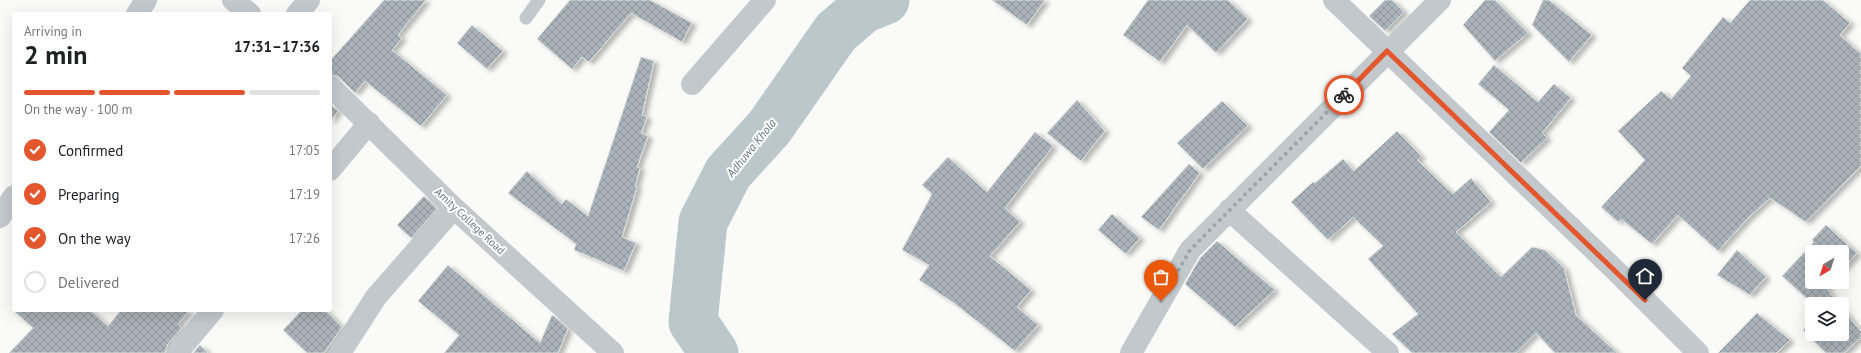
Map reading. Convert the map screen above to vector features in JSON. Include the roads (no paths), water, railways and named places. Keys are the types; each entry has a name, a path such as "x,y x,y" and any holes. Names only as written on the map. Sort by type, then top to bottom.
{"street":[{"path":"138,12 146,0"},
{"path":"232,0 247,12"},
{"path":"299,12 309,0"},
{"path":"692,84 765,0"},
{"path":"1334,0 1613,268 1698,353"},
{"path":"1131,353 1190,250 1387,51 1440,0"},
{"name":"Amity College Road","path":"332,88 454,208 602,348"},
{"path":"332,168 369,123"},
{"path":"0,217 12,199"},
{"path":"340,353 376,297 454,208"},
{"path":"1229,210 1388,353"},
{"path":"177,353 211,312"}],"lane":[{"path":"526,18 539,0"}],"waterway":[{"name":"Adhuwa Khola","path":"714,353 693,322 703,222 728,173 769,128 836,32 863,9 885,0"}]}
